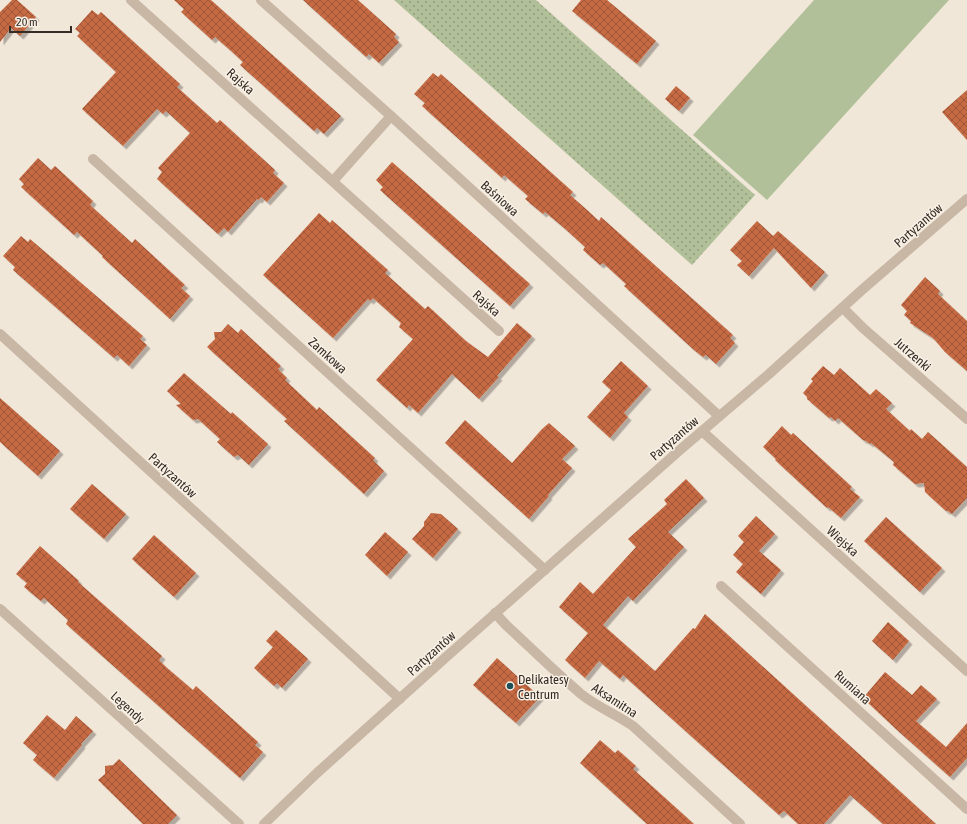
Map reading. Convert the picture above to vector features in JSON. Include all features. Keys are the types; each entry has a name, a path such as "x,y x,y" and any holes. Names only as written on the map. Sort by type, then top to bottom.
{"street":[{"name":"Rajska","path":"131,0 499,331"},
{"name":"Baśniowa","path":"261,0 391,116 719,416"},
{"path":"333,181 391,116"},
{"name":"Zamkowa","path":"93,159 545,570"},
{"name":"Partyzantów","path":"264,824 317,773 496,613 967,199"},
{"name":"Jutrzenki","path":"843,308 863,328 967,419"},
{"name":"Partyzantów","path":"0,334 400,699"},
{"name":"Wiejska","path":"702,431 967,671"},
{"name":"Rumiana","path":"721,586 967,808"},
{"name":"Legendy","path":"0,609 239,824"},
{"name":"Aksamitna","path":"496,613 506,625 581,694 599,706 621,717 633,726 740,824"}],"green space":[{"path":"394,0 536,0 755,195 692,265"},
{"path":"814,0 949,0 767,200 693,135"}],"building":[{"path":"12,0 17,0 36,17 20,36 11,28 0,42 0,12"},
{"path":"174,0 211,0 341,116 324,134 317,128 314,131 240,65 243,62 230,50 215,37 212,40 181,12 184,9"},
{"path":"303,0 358,0 396,34 394,37 399,42 379,63 369,54 366,57"},
{"path":"581,0 607,0 656,41 637,64 572,11"},
{"path":"92,10 98,15 101,12 180,84 177,87 217,123 220,120 275,170 273,173 284,183 267,202 261,197 259,200 257,199 228,232 224,228 218,234 157,179 162,172 158,168 190,133 166,111 163,114 157,109 123,146 82,109 116,72 77,36 80,33 75,29"},
{"path":"433,73 438,77 441,74 573,192 570,195 599,221 601,217 733,335 730,338 735,343 716,364 706,355 703,357 694,350 624,286 626,284 603,263 600,265 583,250 585,247 563,227 545,212 543,214 525,199 528,196 504,175 502,178 422,106 425,103 414,94"},
{"path":"676,86 690,98 679,111 665,99"},
{"path":"967,90 967,140 942,112"},
{"path":"38,158 51,170 55,166 93,201 90,205 132,243 135,239 185,285 181,288 190,296 170,319 77,232 74,235 21,187 24,184 19,179"},
{"path":"392,162 530,284 510,306 380,190 383,187 376,180"},
{"path":"319,213 330,223 332,220 388,270 385,273 425,309 428,306 466,341 488,357 517,323 532,336 479,399 452,374 418,413 409,405 407,408 376,380 413,339 399,327 401,323 373,298 370,301 368,299 333,338 263,275"},
{"path":"757,221 773,236 778,231 825,272 811,288 774,248 749,276 737,265 742,261 730,250"},
{"path":"21,236 28,242 30,239 143,336 140,339 147,345 129,366 117,355 114,358 13,270 15,267 3,256"},
{"path":"925,277 940,291 938,294 967,321 967,371 945,352 933,338 910,323 911,321 904,315 907,311 901,305"},
{"path":"228,324 238,333 241,329 281,366 278,369 287,378 285,380 317,410 319,407 375,458 373,460 384,471 364,494 284,421 287,419 207,347 215,339 214,332 221,332"},
{"path":"621,361 648,386 624,413 628,417 610,438 587,417 611,390 602,382"},
{"path":"823,366 834,375 840,368 870,395 876,389 892,403 886,409 910,431 911,429 922,439 928,432 967,467 967,498 952,514 946,511 925,492 924,483 915,484 893,465 894,462 871,443 870,444 863,440 838,418 835,421 831,417 829,418 807,399 803,393 813,381 811,379"},
{"path":"184,373 231,414 232,412 268,444 249,465 238,455 234,457 217,442 220,439 198,419 193,420 176,405 181,404 167,391"},
{"path":"0,398 60,451 38,476 0,442"},
{"path":"465,420 512,463 549,423 575,446 562,459 572,468 529,519 445,443"},
{"path":"782,426 791,435 793,433 852,487 850,489 860,497 841,518 828,507 827,508 763,447"},
{"path":"686,479 704,498 668,532 684,547 633,601 628,596 603,625 655,671 693,628 695,629 705,614 936,824 883,824 850,795 824,824 798,824 784,811 779,815 623,675 620,679 599,661 585,678 565,660 588,633 559,607 580,582 593,594 636,547 628,539 667,504 664,500"},
{"path":"92,484 126,514 104,539 70,509"},
{"path":"431,513 441,514 458,529 433,558 412,539 424,526 424,522"},
{"path":"756,516 775,534 759,551 781,570 761,594 736,572 743,564 733,555 744,542 738,536"},
{"path":"886,517 942,568 920,592 864,541"},
{"path":"385,532 408,552 387,576 365,555"},
{"path":"154,535 196,573 174,597 132,559"},
{"path":"40,546 79,581 78,582 162,656 159,660 166,667 193,690 196,686 258,742 255,745 263,752 240,778 66,624 68,620 44,598 41,601 24,587 27,583 16,574"},
{"path":"888,622 909,641 893,660 872,641"},
{"path":"276,630 308,659 282,688 277,683 274,686 254,668 273,647 266,641"},
{"path":"497,658 540,697 516,723 473,685"},
{"path":"885,672 912,695 921,685 937,699 916,721 946,747 967,723 967,758 950,777 863,698"},
{"path":"47,715 65,730 76,716 93,731 54,778 33,760 37,755 23,743"},
{"path":"600,740 615,753 618,750 636,766 633,769 694,824 647,824 580,763"},
{"path":"119,759 177,815 168,824 143,824 98,780 105,774 105,766 113,765"}],"place":[{"name":"Delikatesy Centrum","path":"510,686"}]}
